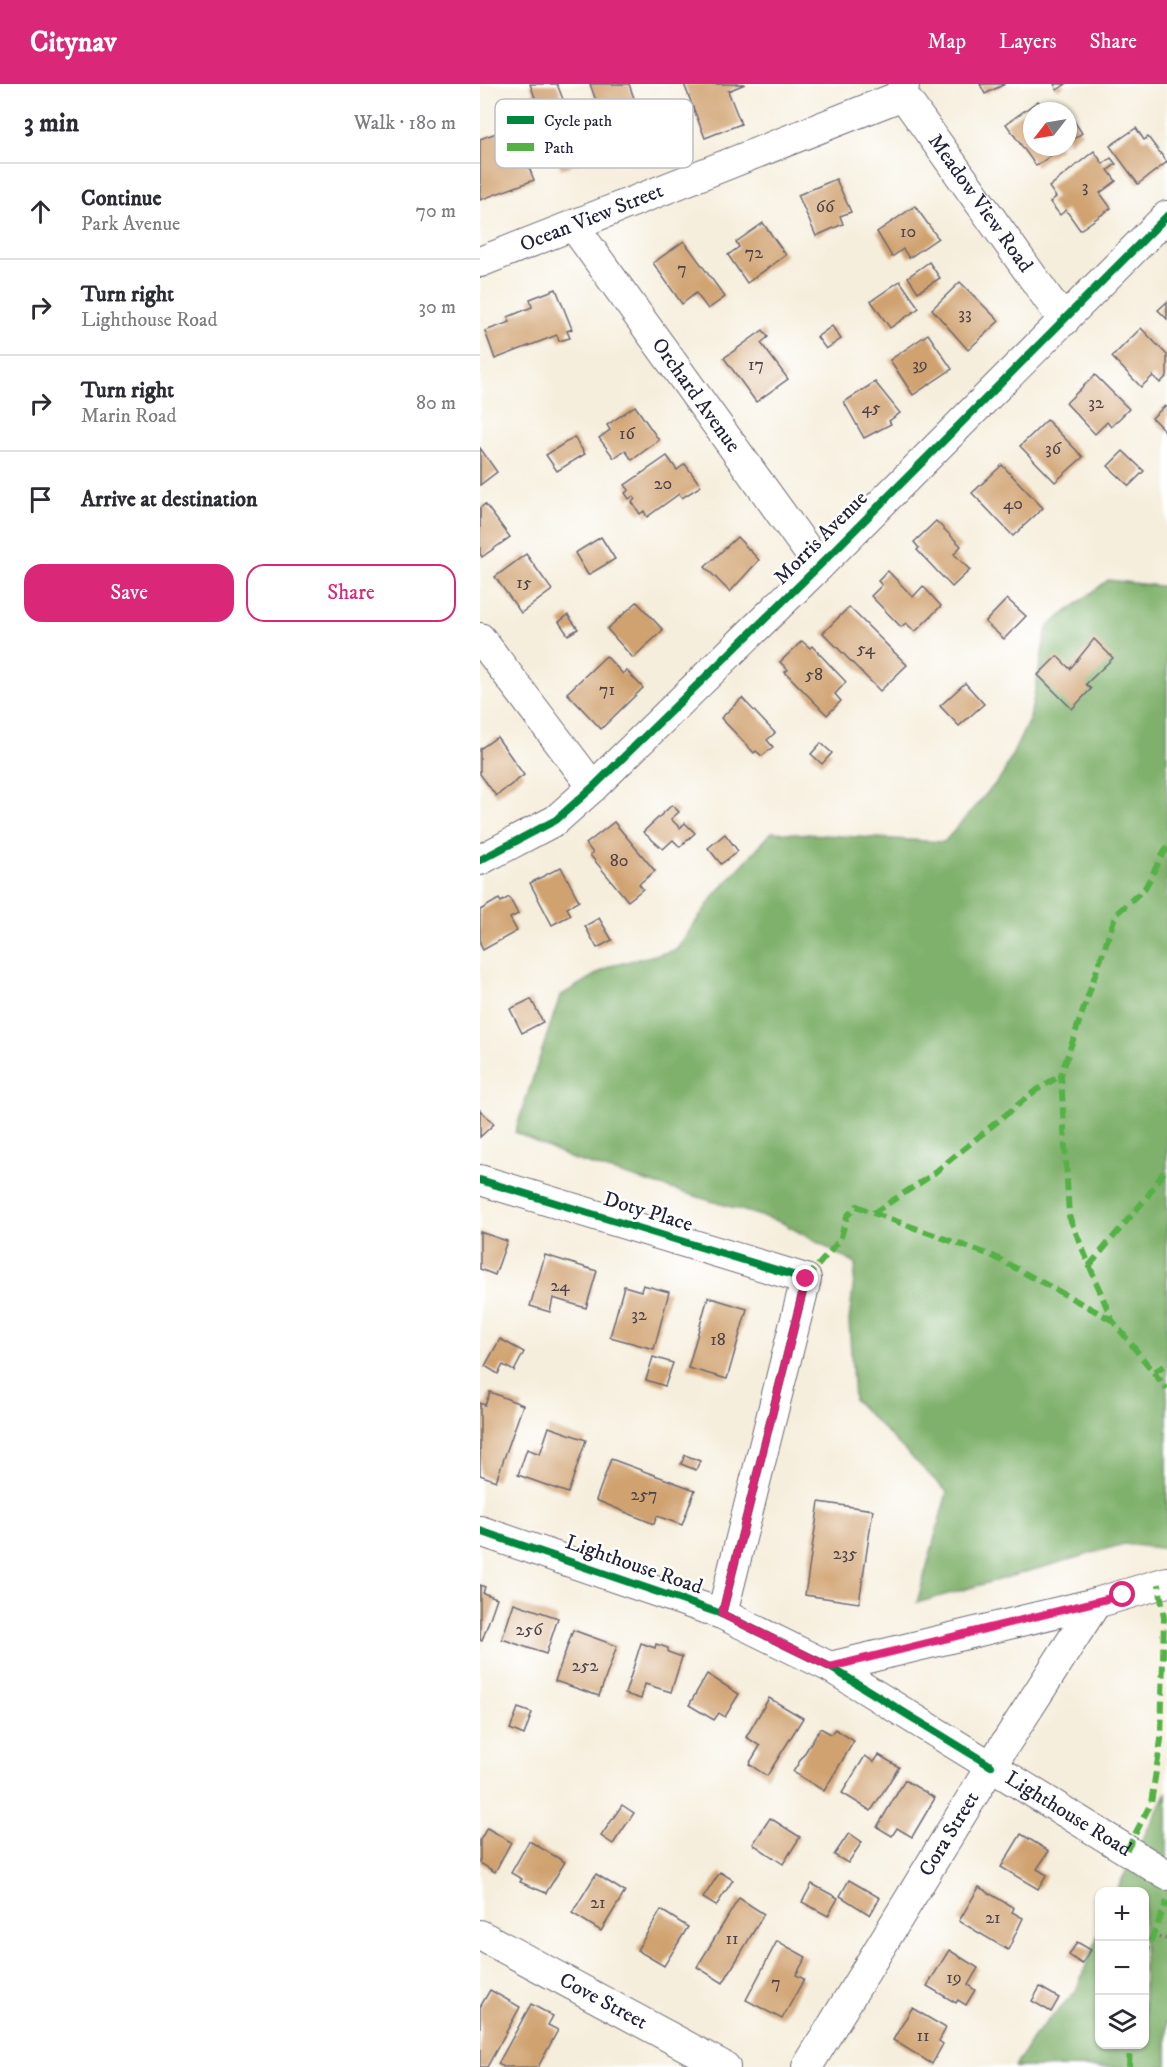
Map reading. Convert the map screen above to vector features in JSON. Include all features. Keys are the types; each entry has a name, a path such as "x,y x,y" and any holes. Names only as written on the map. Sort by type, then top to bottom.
{"street":[{"name":"Ocean View Street","path":"480,262 904,90"},
{"name":"Meadow View Road","path":"904,90 1064,321"},
{"name":"Morris Avenue","path":"480,860 556,820 593,787 819,566 1167,216"},
{"name":"Orchard Avenue","path":"573,225 819,566"},
{"path":"480,638 593,787"},
{"name":"Doty Place","path":"480,1180 806,1279 722,1614"},
{"name":"Lighthouse Road","path":"480,1531 722,1614 830,1667 1167,1875"},
{"path":"830,1667 1096,1603 1167,1582"},
{"name":"Cora Street","path":"807,2067 991,1766 1096,1603"},
{"name":"Cove Street","path":"480,1935 724,2067"}],"path":[{"path":"1153,1936 1167,1939"}],"green space":[{"path":"1108,580 1167,587 1167,1549 1124,1544 917,1603 947,1492 854,1400 849,1321 856,1264 781,1222 572,1159 515,1132 560,996 610,966 676,950 714,896 772,832 944,842 1002,776 1030,718 1047,627"},
{"path":"1167,1792 1167,2067 1015,2067 1035,2034 1076,1991 1095,1942 1095,2049 1149,2049 1149,1887 1118,1887"}],"building":[{"path":"530,84 557,84 563,99 535,99"},
{"path":"590,84 629,84 634,99 595,99"},
{"path":"684,84 745,84 728,91 741,124 705,138 693,107 693,99 690,99"},
{"path":"980,84 1005,84 985,94"},
{"path":"1054,84 1066,84 1057,90"},
{"path":"1023,112 1023,148 1006,124"},
{"path":"1077,126 1082,133 1077,137"},
{"path":"1136,128 1144,140 1148,137 1167,162 1138,184 1110,146"},
{"path":"495,133 495,168 529,168 534,180 480,200 480,139"},
{"path":"1094,151 1103,164 1111,158 1116,164 1108,170 1116,181 1100,193 1111,208 1080,230 1066,210 1060,215 1050,202 1056,197 1049,187"},
{"path":"1029,156 1050,156 1036,166"},
{"path":"836,179 851,212 840,216 843,224 816,236 798,195"},
{"path":"915,206 938,238 909,258 903,249 892,257 877,232"},
{"path":"763,223 786,255 747,283 728,255 739,247 736,242"},
{"path":"684,241 725,297 708,309 696,293 682,304 653,263"},
{"path":"929,262 940,278 918,292 908,277"},
{"path":"900,281 919,308 890,328 871,301"},
{"path":"960,282 999,321 968,350 932,309"},
{"path":"556,289 572,329 567,331 570,338 559,341 557,335 495,359 485,331 510,322 508,317 532,307 530,299"},
{"path":"1167,302 1167,319 1158,310"},
{"path":"832,326 841,339 826,349 817,337"},
{"path":"1141,328 1167,355 1167,376 1160,383 1153,376 1141,387 1112,357"},
{"path":"763,330 768,337 761,343 788,379 756,402 724,358"},
{"path":"928,334 952,369 913,395 890,360"},
{"path":"1095,375 1129,409 1111,427 1107,422 1095,434 1066,403"},
{"path":"875,382 900,413 889,421 891,424 864,438 844,402"},
{"path":"635,406 659,440 632,460 625,450 614,458 599,438 610,430 607,425"},
{"path":"1165,406 1167,408 1167,433 1152,418"},
{"path":"1047,420 1083,457 1055,482 1020,446"},
{"path":"574,437 585,454 557,471 546,455"},
{"path":"480,448 497,472 480,485"},
{"path":"1123,451 1144,471 1129,486 1108,466"},
{"path":"667,456 677,470 685,464 701,486 682,498 679,494 647,517 644,511 640,514 632,502 635,499 633,496 629,499 625,493 629,490 625,485"},
{"path":"1002,465 1043,508 1013,536 972,493"},
{"path":"485,504 510,537 482,557 480,554 480,508"},
{"path":"936,521 961,546 954,554 970,570 952,587 917,550 919,548 914,542"},
{"path":"601,537 615,559 588,575 575,553"},
{"path":"737,537 759,560 730,592 705,567"},
{"path":"526,554 552,590 521,613 495,577"},
{"path":"888,571 913,597 923,586 941,606 915,632 906,623 901,627 871,596 882,585 878,581"},
{"path":"1007,599 1026,616 1004,639 985,622"},
{"path":"637,602 663,630 633,658 607,629"},
{"path":"849,607 907,665 880,691 823,633"},
{"path":"568,615 578,629 568,635 559,622"},
{"path":"1094,639 1113,658 1086,684 1091,689 1072,709 1038,675 1057,656 1070,669"},
{"path":"802,641 810,648 812,646 846,682 835,694 841,701 827,715 785,672 788,670 780,662"},
{"path":"606,656 623,674 626,670 643,688 601,729 567,693"},
{"path":"965,683 984,704 959,726 940,706"},
{"path":"742,698 775,733 767,740 773,747 762,756 756,751 754,753 721,718"},
{"path":"497,737 524,775 496,796 480,774 480,749"},
{"path":"821,743 832,753 822,764 811,754"},
{"path":"672,805 679,812 671,819 680,828 685,823 695,833 680,847 673,840 663,849 643,832"},
{"path":"614,822 655,871 639,884 643,889 628,901 590,855 593,853 586,844"},
{"path":"725,834 738,851 721,864 708,848"},
{"path":"561,867 579,901 567,908 571,915 552,925 530,883"},
{"path":"509,897 518,914 510,918 517,931 483,950 480,944 480,910 499,899 501,902"},
{"path":"599,918 612,940 597,948 585,926"},
{"path":"531,999 543,1022 522,1033 510,1009"},
{"path":"480,1110 494,1124 480,1137"},
{"path":"480,1232 507,1241 495,1275 480,1269"},
{"path":"545,1255 597,1271 586,1308 553,1298 550,1312 530,1306"},
{"path":"643,1285 669,1292 654,1349 610,1337 624,1286 641,1291"},
{"path":"708,1297 747,1309 727,1379 688,1368"},
{"path":"500,1339 524,1352 514,1371 503,1365 498,1374 485,1366"},
{"path":"653,1357 673,1363 665,1386 646,1380"},
{"path":"490,1392 523,1405 496,1481 480,1475 480,1403 485,1405"},
{"path":"549,1427 586,1440 568,1493 518,1475 527,1449 540,1454"},
{"path":"685,1455 700,1461 696,1470 681,1464"},
{"path":"611,1459 695,1490 682,1525 657,1516 654,1524 596,1500"},
{"path":"819,1502 873,1510 859,1603 805,1595"},
{"path":"480,1585 485,1587 483,1593 497,1598 482,1641 480,1640"},
{"path":"514,1603 558,1618 546,1654 502,1639"},
{"path":"573,1630 617,1646 599,1696 555,1681"},
{"path":"641,1643 655,1648 656,1644 668,1648 668,1652 682,1657 671,1692 645,1684 641,1699 625,1694"},
{"path":"707,1674 739,1694 725,1717 719,1713 714,1720 689,1705"},
{"path":"769,1698 803,1718 767,1776 749,1764 760,1746 746,1737"},
{"path":"518,1708 532,1713 524,1735 510,1729"},
{"path":"820,1728 831,1734 835,1729 854,1741 824,1791 793,1772"},
{"path":"879,1755 899,1767 871,1811 842,1793 865,1756 874,1762"},
{"path":"905,1780 935,1798 912,1837 897,1828 892,1836 877,1827"},
{"path":"622,1805 634,1813 613,1844 601,1836"},
{"path":"770,1818 800,1837 783,1864 753,1844"},
{"path":"487,1828 511,1842 495,1872 480,1863 480,1840"},
{"path":"849,1833 862,1842 848,1863 834,1855"},
{"path":"1021,1834 1049,1851 1037,1869 1047,1875 1038,1889 1001,1867"},
{"path":"529,1841 565,1862 546,1893 520,1882 522,1879 511,1873"},
{"path":"720,1872 733,1880 716,1906 703,1898"},
{"path":"596,1874 625,1892 601,1931 572,1913"},
{"path":"849,1880 880,1898 870,1915 840,1896"},
{"path":"812,1884 838,1898 828,1916 802,1902"},
{"path":"979,1887 1014,1908 1012,1912 1023,1918 1008,1950 959,1921"},
{"path":"739,1898 764,1914 723,1983 697,1967"},
{"path":"661,1910 688,1927 664,1966 637,1950"},
{"path":"777,1941 806,1957 796,1975 804,1979 782,2019 746,2000"},
{"path":"1077,1942 1091,1950 1082,1964 1069,1955"},
{"path":"949,1950 978,1968 968,1985 975,1990 966,2005 958,2000 956,2003 927,1986"},
{"path":"1040,1987 1059,1998 1051,2012 1032,2001"},
{"path":"490,1990 520,2007 487,2067 480,2067 480,2007"},
{"path":"531,2004 553,2016 548,2025 558,2030 538,2067 503,2067 498,2064"},
{"path":"912,2008 946,2028 939,2041 943,2044 932,2064 893,2040"}],"marked path":[{"path":"1167,847 1145,888 1116,914 1061,1075 1069,1216 1112,1320 1167,1389"},
{"path":"806,1279 840,1240 847,1216 857,1206 873,1213 929,1177 1035,1091 1061,1075"},
{"path":"1089,1266 1147,1197 1167,1167"},
{"path":"873,1213 993,1256 1112,1320"},
{"path":"1154,1372 1167,1364"},
{"path":"1127,1850 1151,1803 1161,1740 1164,1618 1159,1584"},
{"path":"1149,1946 1167,1901"},
{"path":"1129,2067 1130,2049"}],"cycle path":[{"path":"480,860 556,820 593,787 819,566 1167,216"},
{"path":"480,1180 806,1279 722,1614"},
{"path":"480,1531 722,1614 830,1667 991,1766"}],"route":[{"path":"806,1279 722,1614 830,1667 1123,1595"}]}
